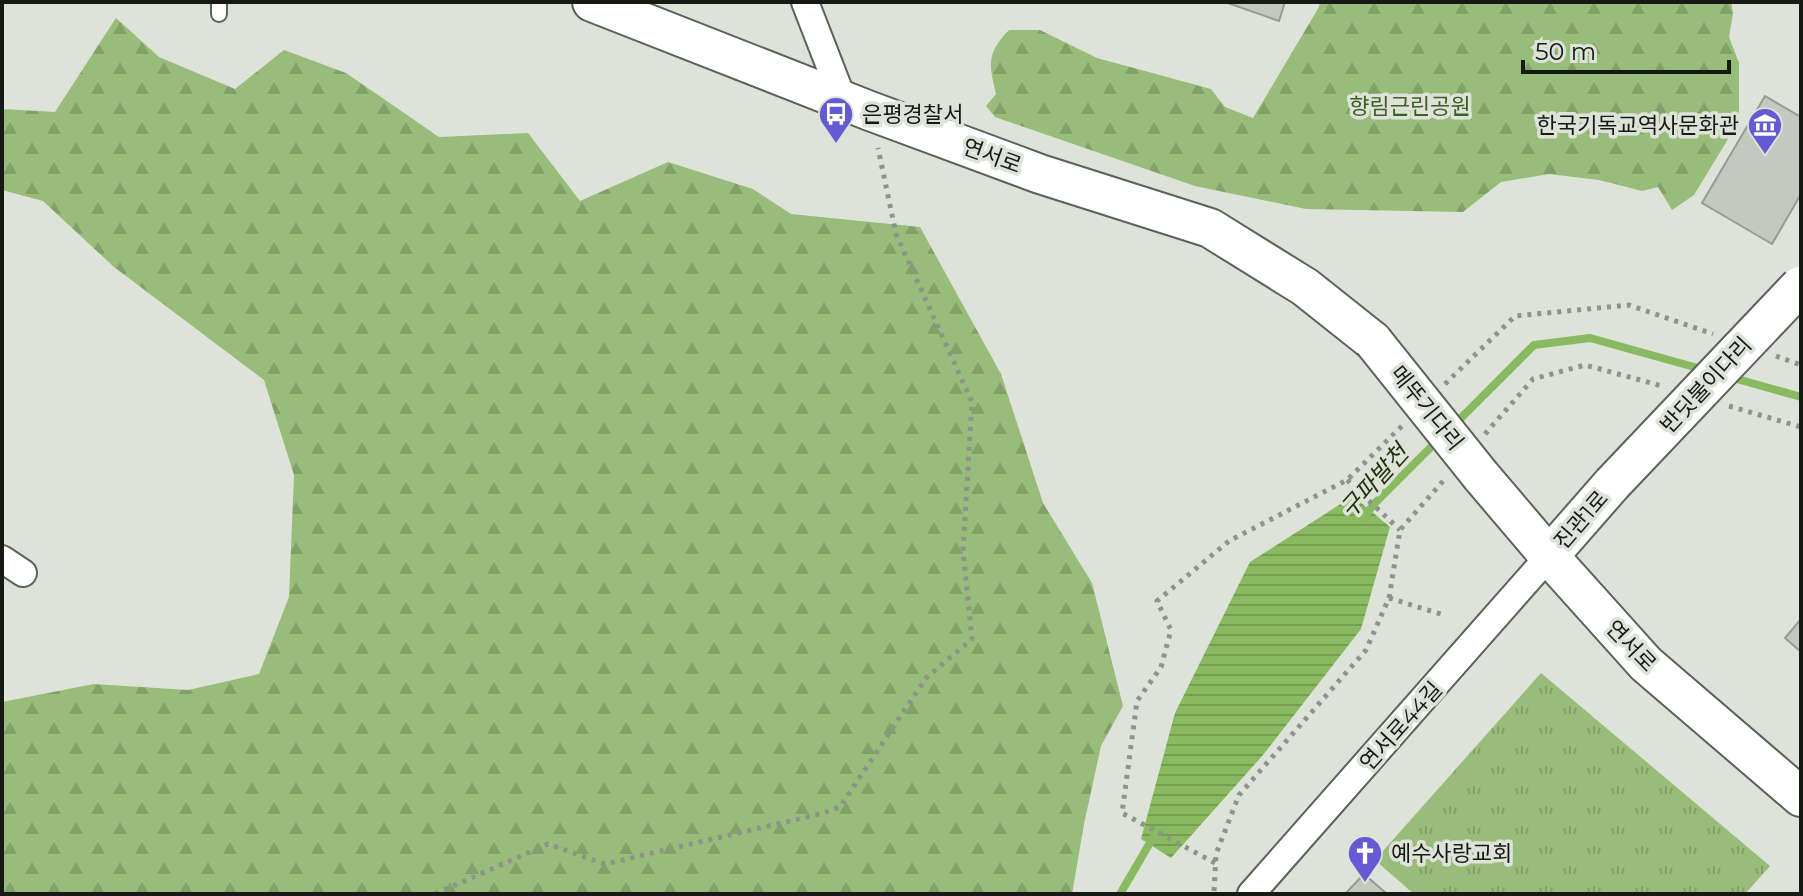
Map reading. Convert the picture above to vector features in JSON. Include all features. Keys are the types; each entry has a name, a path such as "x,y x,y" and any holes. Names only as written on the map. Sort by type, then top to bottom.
{"main road":[{"name":"연서로","path":"592,2 856,106 1040,174 1210,228 1305,287 1373,341"},
{"name":"반딧불이다리","path":"1612,484 1800,285"},
{"name":"메뚜기다리","path":"1373,341 1466,474"},
{"name":"연서로","path":"1466,474 1549,556 1646,664 1801,797"},
{"name":"진관1로","path":"1549,556 1612,484"}],"street":[{"path":"805,2 856,106"},
{"name":"연서로44길","path":"1251,894 1549,556"}],"path":[{"path":"435,894 548,844 605,864 840,807 926,678 972,639 963,551 972,402 896,234 856,106"},
{"path":"1437,392 1515,316 1629,305 1715,335"},
{"path":"1772,355 1801,365"},
{"path":"1482,437 1533,379 1585,365 1672,389"},
{"path":"1715,402 1801,427"},
{"path":"1215,863 1122,813 1137,701 1161,667 1171,630 1157,601 1229,541 1347,480 1403,425"},
{"path":"1214,891 1216,854 1239,795 1366,650 1389,598 1400,530 1466,474"},
{"path":"1347,480 1400,530"},
{"path":"1389,598 1444,615"}],"green space":[{"name":"향림근린공원","path":"1320,2 1731,2 1733,13 1729,37 1739,63 1739,121 1694,195 1672,210 1658,187 1642,191 1599,180 1549,174 1501,182 1463,212 1306,209 1195,186 995,117 986,106 996,94 991,60 996,46 1009,30 1040,30 1097,58 1211,89 1225,107 1253,118"},
{"path":"116,18 159,57 235,89 284,50 346,73 439,137 528,133 580,201 668,162 753,189 791,214 920,227 1001,374 1043,503 1092,583 1123,706 1101,746 1072,894 2,894 2,702 94,684 188,690 259,674 289,597 294,475 264,380 114,267 43,201 2,190 2,109 55,112"},
{"path":"1541,673 1770,866 1745,894 1414,894 1375,860"}],"shaded area":[{"path":"1353,496 1390,527 1361,629 1263,755 1171,858 1141,839 1175,713 1250,562"}],"building":[{"path":"1225,2 1285,2 1279,21"},
{"name":"한국기독교역사문화관","path":"1765,96 1801,117 1801,194 1772,244 1702,203"},
{"path":"1801,619 1801,652 1785,638"},
{"name":"예수사랑교회","path":"1364,874 1387,894 1345,894"}],"waterway":[{"name":"구파발천","path":"1453,426 1534,345 1590,338 1705,370"},
{"name":"구파발천","path":"1730,377 1801,397"},
{"name":"구파발천","path":"1364,518 1373,505 1440,438"},
{"name":"구파발천","path":"1120,894 1154,836"}],"place":[{"name":"은평경찰서","path":"836,145"},
{"name":"한국기독교역사문화관","path":"1765,156"},
{"name":"예수사랑교회","path":"1365,884"}]}
